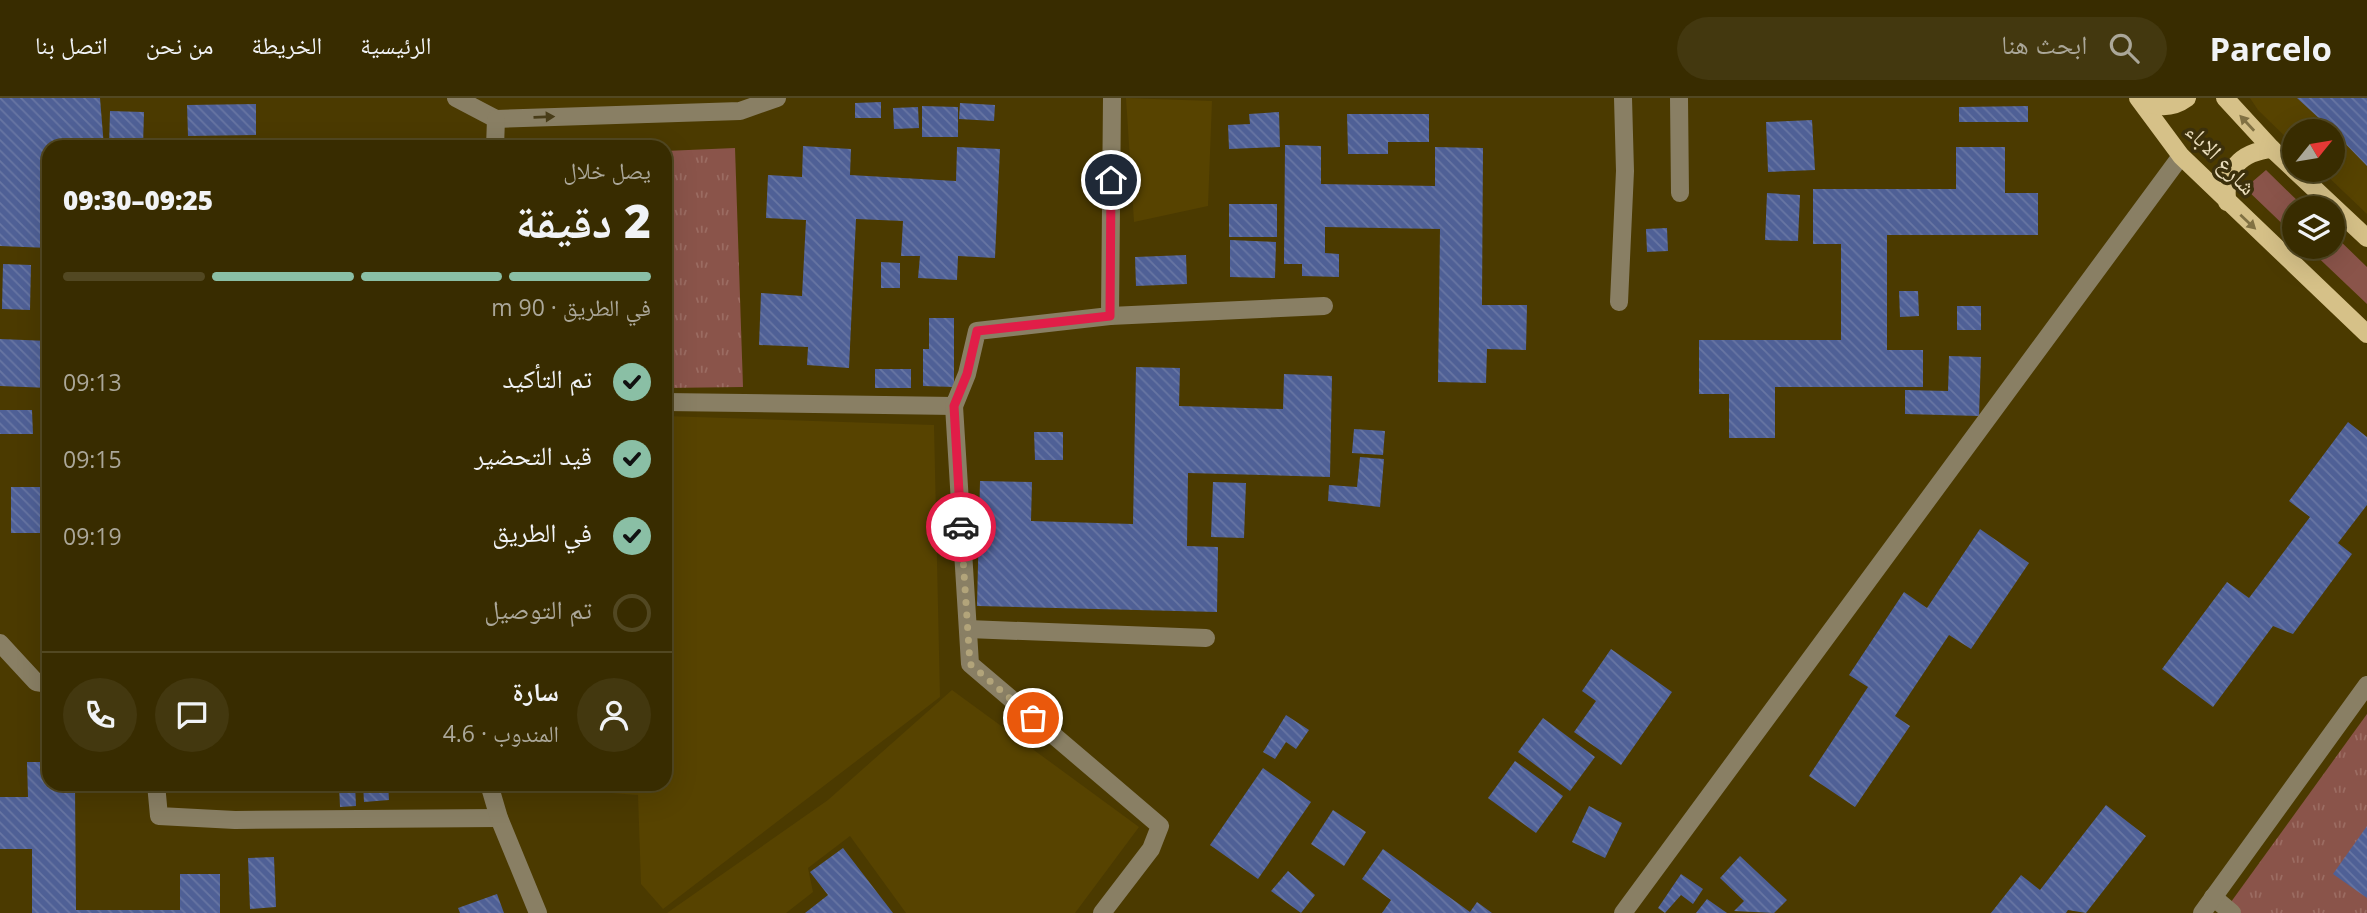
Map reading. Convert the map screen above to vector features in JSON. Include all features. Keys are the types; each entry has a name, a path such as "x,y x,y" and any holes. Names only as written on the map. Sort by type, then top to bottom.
{"main road":[{"path":"2139,98 2159,107 2171,106 2187,98"},
{"name":"شارع الاباء","path":"2139,98 2181,156 2367,334"},
{"name":"شارع الاباء","path":"2225,98 2272,149 2367,238"},
{"path":"2227,202 2225,186 2231,170 2241,158 2256,150 2272,149"}],"street":[{"path":"456,98 496,119 740,111 776,98"},
{"path":"1110,316 1112,98"},
{"path":"1619,302 1625,171 1623,98"},
{"path":"1679,98 1680,193"},
{"path":"495,140 496,119"},
{"path":"1623,913 2181,156"},
{"path":"1102,913 1151,849 1160,826 970,664 954,406 967,374 977,331 1110,316 1324,306"},
{"path":"672,402 954,406"},
{"path":"968,629 1206,638"},
{"path":"0,643 36,682 42,683"},
{"path":"2202,913 2367,685"},
{"path":"157,791 159,816 235,820 499,818"},
{"path":"491,791 499,818 538,913"},
{"path":"2213,897 2232,913"}],"shaded area":[{"path":"1126,98 1212,101 1208,206 1134,222"},
{"path":"2250,98 2367,98 2367,214 2334,182 2345,182 2345,119 2282,119 2282,133 2258,110"},
{"path":"672,416 934,425 940,697 663,909 641,884 638,795 584,791 672,791"},
{"path":"952,690 1139,827 1075,913 906,913 850,836 808,868 813,892 786,913 667,913 828,800"}],"green space":[{"path":"735,148 743,387 672,388 672,151"},
{"path":"2266,170 2293,196 2282,196 2282,223 2245,188"},
{"path":"2345,246 2367,267 2367,304 2320,259 2345,259"},
{"path":"2367,714 2367,913 2223,913"}],"building":[{"path":"0,98 100,98 103,140 42,140 42,248 0,246"},
{"path":"2297,98 2367,98 2367,166 2345,143 2345,119 2320,119"},
{"path":"881,102 881,118 855,118 855,103"},
{"path":"960,103 995,105 994,121 959,119"},
{"path":"256,104 256,135 188,136 187,105"},
{"path":"922,106 958,107 958,137 922,137"},
{"path":"2028,106 2028,122 1959,122 1959,107"},
{"path":"918,107 919,128 894,129 893,108"},
{"path":"110,111 144,112 143,140 109,140"},
{"path":"1279,112 1280,147 1229,149 1228,125 1250,124 1249,114"},
{"path":"1347,114 1429,114 1429,142 1388,142 1388,154 1348,154"},
{"path":"1812,120 1815,170 1768,172 1766,122"},
{"path":"1285,145 1321,146 1321,184 1435,186 1435,147 1483,148 1482,305 1527,305 1526,350 1487,349 1486,383 1438,382 1440,229 1325,227 1325,253 1339,254 1339,277 1302,276 1302,264 1284,264"},
{"path":"803,146 851,149 850,175 956,181 957,147 1000,149 995,258 958,256 957,280 918,278 920,256 901,256 903,221 856,219 849,368 807,365 808,347 759,345 761,293 802,296 806,220 766,218 768,175 802,177"},
{"path":"1956,147 2005,147 2005,193 2038,193 2038,235 1887,235 1887,350 1923,350 1923,387 1775,387 1775,438 1729,438 1729,394 1699,394 1699,340 1841,340 1841,244 1813,244 1813,189 1956,189"},
{"path":"1767,193 1800,195 1798,241 1765,240"},
{"path":"1229,204 1277,204 1277,237 1229,237"},
{"path":"1667,228 1668,251 1647,252 1646,229"},
{"path":"1230,240 1276,242 1275,278 1230,277"},
{"path":"1186,255 1187,284 1136,286 1135,257"},
{"path":"881,262 900,263 900,288 881,288"},
{"path":"3,264 31,265 30,310 2,309"},
{"path":"40,265 42,265 42,300"},
{"path":"1899,291 1918,291 1919,316 1900,317"},
{"path":"1957,306 1981,306 1981,330 1957,330"},
{"path":"929,318 954,318 954,387 923,386 923,349 929,349"},
{"path":"0,339 42,341 42,388 0,386"},
{"path":"1949,356 1981,357 1979,416 1905,414 1905,390 1948,391"},
{"path":"1136,367 1180,368 1179,406 1283,409 1284,374 1332,376 1330,477 1188,473 1187,546 1218,547 1217,612 977,606 980,481 1032,482 1031,521 1133,524"},
{"path":"875,369 911,369 911,388 875,388"},
{"path":"0,410 32,410 33,434 0,434"},
{"path":"2348,422 2367,437 2367,505 2338,543 2352,554 2293,634 2273,626 2213,707 2162,669 2227,582 2249,598 2310,517 2289,501"},
{"path":"1354,429 1385,431 1383,455 1352,453"},
{"path":"1034,432 1063,432 1063,460 1035,460"},
{"path":"1360,457 1384,459 1380,507 1328,501 1329,485 1357,487"},
{"path":"1213,482 1246,483 1244,538 1211,537"},
{"path":"11,487 42,487 42,533 11,533"},
{"path":"1980,529 2029,563 1971,649 1949,635 1895,716 1910,726 1855,807 1809,776 1868,687 1849,675 1904,592 1927,608"},
{"path":"42,538 42,558 40,558"},
{"path":"1611,649 1672,692 1621,765 1574,732 1596,701 1582,691"},
{"path":"1286,715 1309,730 1296,749 1286,742 1275,759 1263,752"},
{"path":"1543,718 1595,757 1570,791 1518,752"},
{"path":"1515,761 1563,796 1536,833 1488,798"},
{"path":"27,762 42,762 42,791 75,791 76,910 180,910 180,874 220,874 220,913 32,913 32,849 0,849 0,797 28,797"},
{"path":"1263,768 1311,802 1258,879 1210,845"},
{"path":"339,791 355,791 356,806 340,807"},
{"path":"363,791 388,791 389,800 364,802"},
{"path":"2106,805 2146,836 2086,913 2068,910 2066,913 1991,913 2021,875 2040,890"},
{"path":"1589,806 1622,823 1605,858 1572,842"},
{"path":"1333,810 1366,832 1344,866 1311,844"},
{"path":"2367,826 2367,898 2333,874"},
{"path":"843,848 893,913 805,913 828,895 810,872"},
{"path":"1383,849 1470,912 1477,902 1492,913 1382,913 1391,900 1362,879"},
{"path":"1740,856 1787,900 1774,913 1734,911 1744,901 1720,878"},
{"path":"274,857 276,907 250,909 248,858"},
{"path":"1288,871 1315,895 1301,913 1271,891"},
{"path":"1681,874 1703,889 1693,904 1681,895 1665,913 1658,908"},
{"path":"497,894 504,913 460,913 458,908"},
{"path":"1707,899 1727,913 1696,913"}],"way so far":[{"path":"961,527 970,664 1033,718"}],"route":[{"path":"961,527 954,406 967,374 977,331 1110,316 1111,180"}]}
